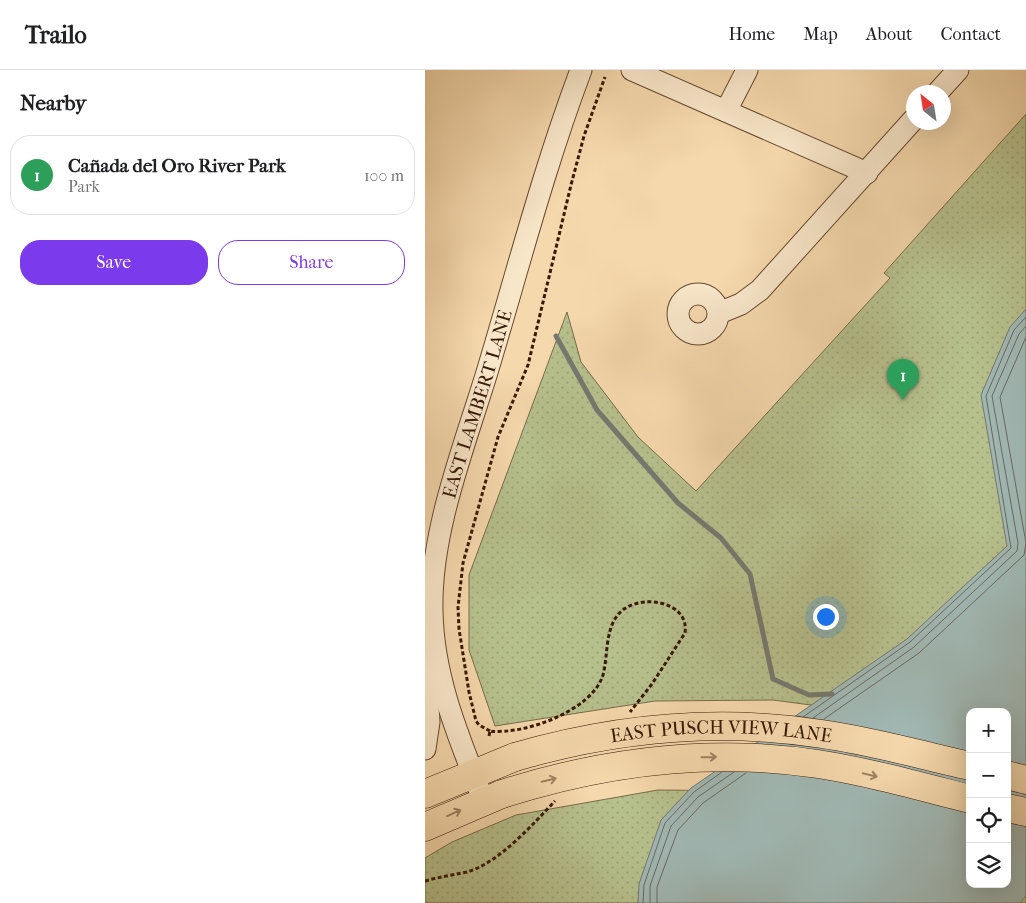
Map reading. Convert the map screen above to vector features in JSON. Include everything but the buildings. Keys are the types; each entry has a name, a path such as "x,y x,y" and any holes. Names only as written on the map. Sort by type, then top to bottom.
{"main road":[{"name":"EAST PUSCH VIEW LANE","path":"425,794 515,757 550,747 637,731 736,726 791,730 840,737 966,765"},
{"name":"EAST PUSCH VIEW LANE","path":"425,827 493,798 553,779 619,765 668,759 735,757 788,760 834,767 966,798"},
{"path":"1011,776 1026,780"},
{"path":"1011,809 1026,812"}],"street":[{"name":"EAST LAMBERT LANE","path":"493,798 473,773 442,689 435,653 432,613 435,564 454,481 550,157 581,70"},
{"path":"632,70 867,173"},
{"path":"726,111 747,70"},
{"path":"944,85 958,70"},
{"path":"719,313 741,304 760,290 906,128"},
{"path":"425,749 429,722 425,648 432,613"}],"path":[{"path":"490,731 479,726 476,721 465,673 458,607 463,563 498,437 528,365 584,136 605,77"}],"green space":[{"path":"1026,114 1026,752 1011,720 1011,708 966,708 966,711 841,709 773,700 655,701 495,726 469,650 469,575 567,312 581,362 638,437 696,491 890,278 884,273"},
{"path":"658,790 764,791 966,882 966,888 1011,888 1011,875 1026,842 1026,903 425,903 425,858 452,842 516,815"}],"water":[{"path":"1026,309 1026,896 1020,903 638,903 639,884 661,820 691,788 907,639 1007,546 981,395 1010,327"}],"waterway":[{"path":"556,336 597,410 678,503 721,538 750,574 773,679 809,695 832,694"}],"place":[{"name":"Cañada del Oro River Park","path":"903,400"}]}
